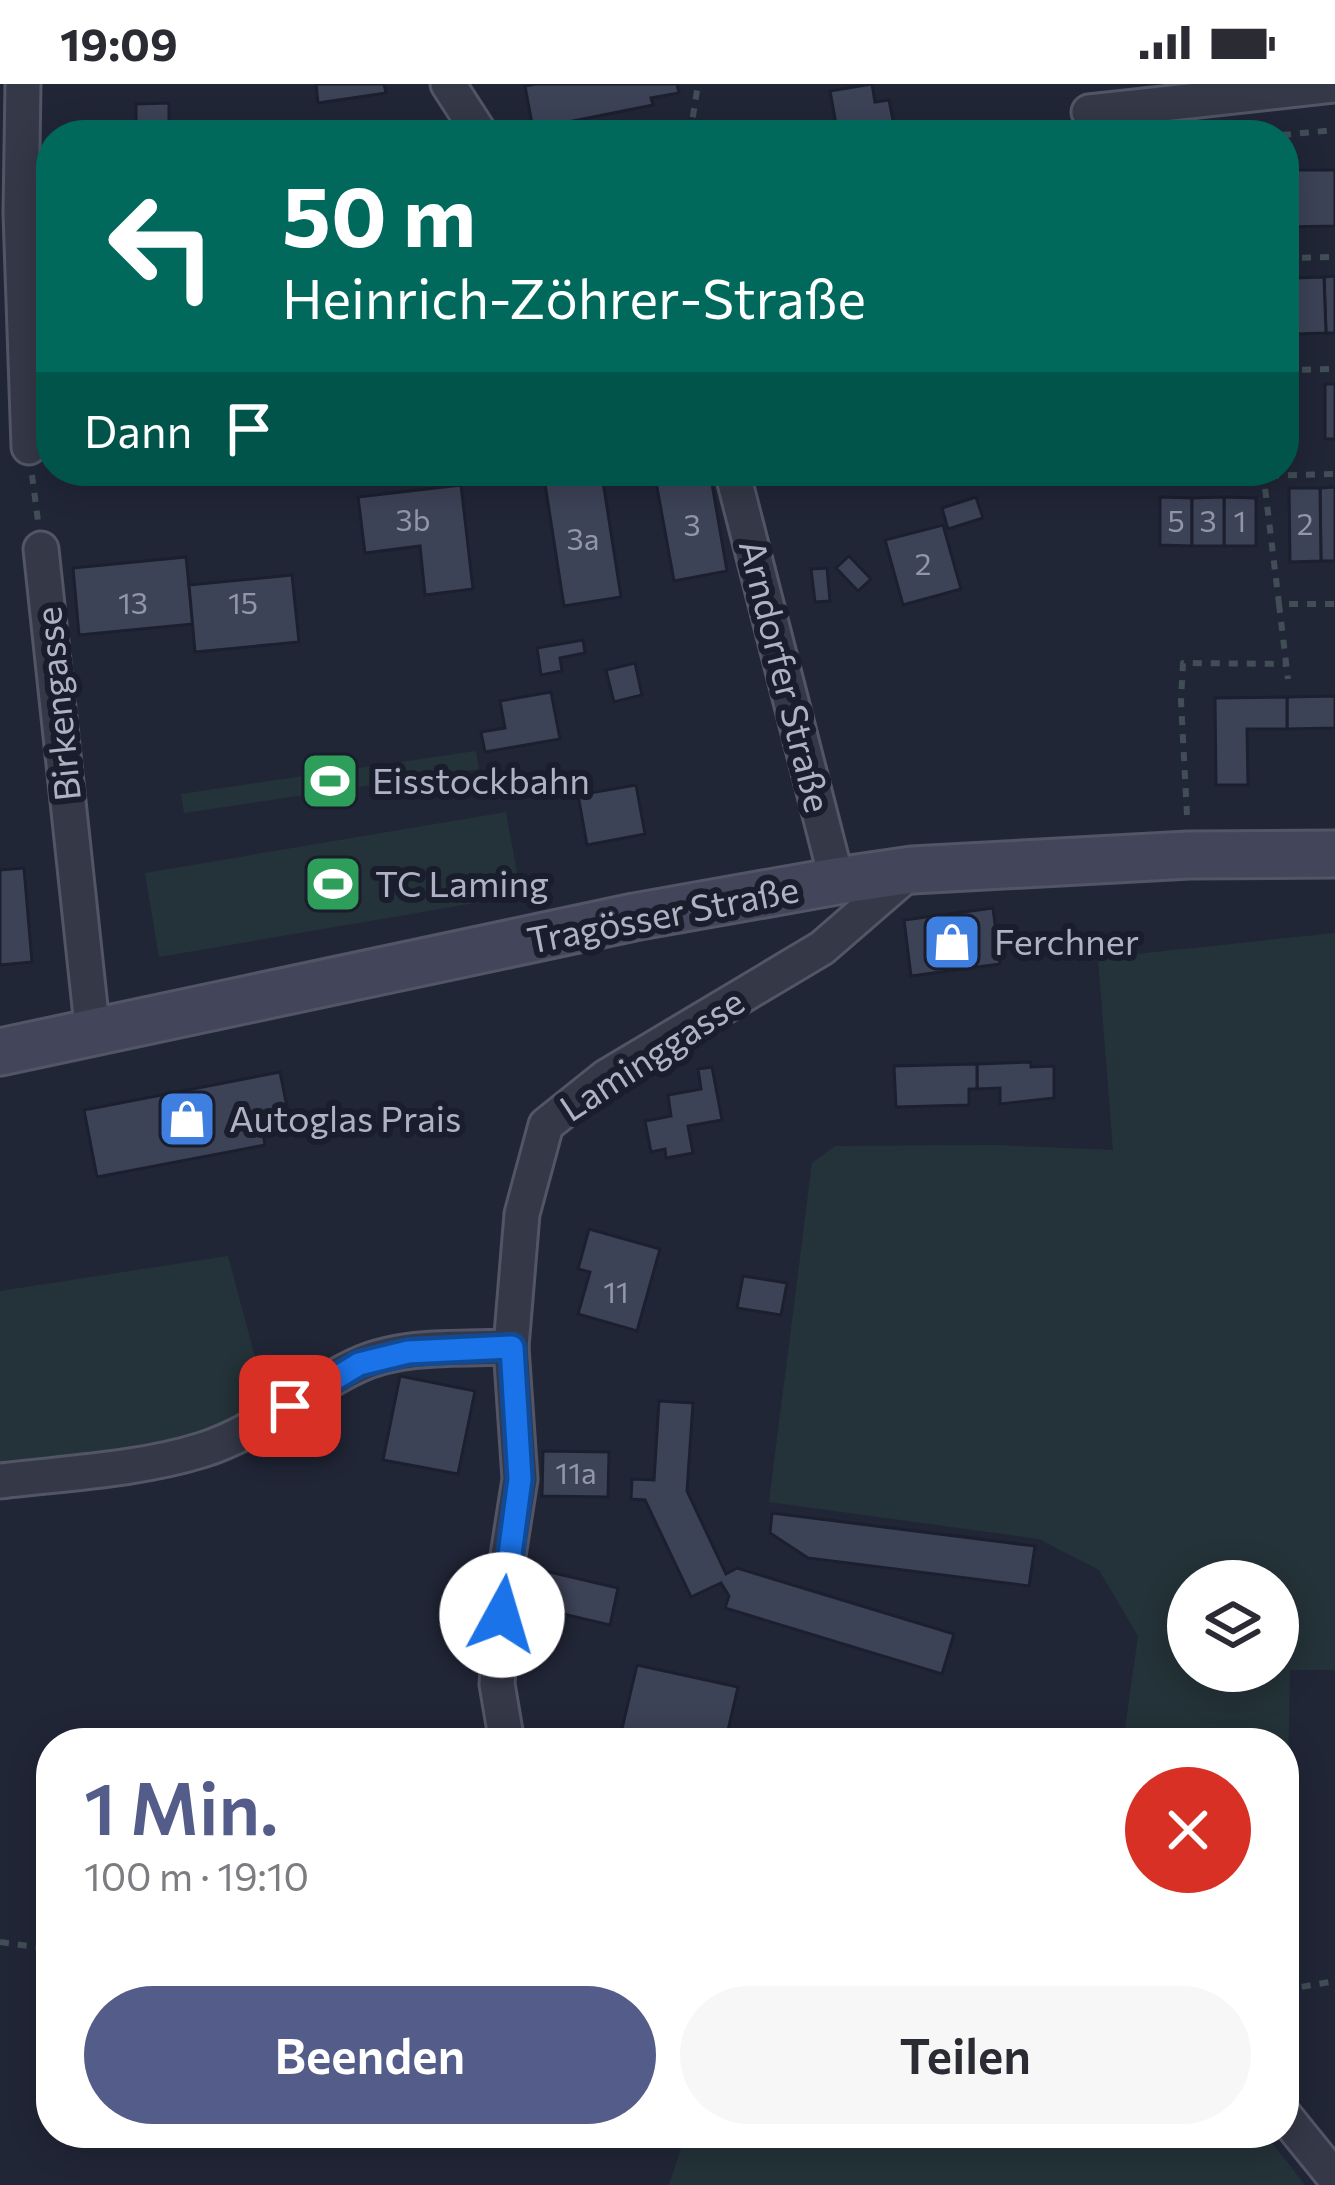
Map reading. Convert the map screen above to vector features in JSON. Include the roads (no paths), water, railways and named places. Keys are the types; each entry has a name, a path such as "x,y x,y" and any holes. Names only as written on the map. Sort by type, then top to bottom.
{"main road":[{"name":"Tragösser Straße","path":"0,1052 634,917 837,881 912,870 1189,855 1335,854"}],"street":[{"path":"22,84 21,213 36,346"},
{"path":"448,84 471,120"},
{"path":"1089,112 1335,85"},
{"path":"29,447 36,395"},
{"name":"Arndorfer Straße","path":"736,486 837,881"},
{"name":"Birkengasse","path":"41,549 93,1035"},
{"name":"Laminggasse","path":"504,1728 497,1684 504,1581 520,1479 512,1347 521,1214 546,1125 606,1077 822,948 912,870"},
{"path":"0,1480 100,1469 203,1450 266,1420 359,1364 408,1352 512,1347"},
{"path":"1299,2134 1335,2178"}],"place":[{"name":"Eisstockbahn","path":"330,781"},
{"name":"TC Laming","path":"333,884"},
{"name":"Ferchner","path":"952,942"},
{"name":"Autoglas Prais","path":"187,1119"}]}
